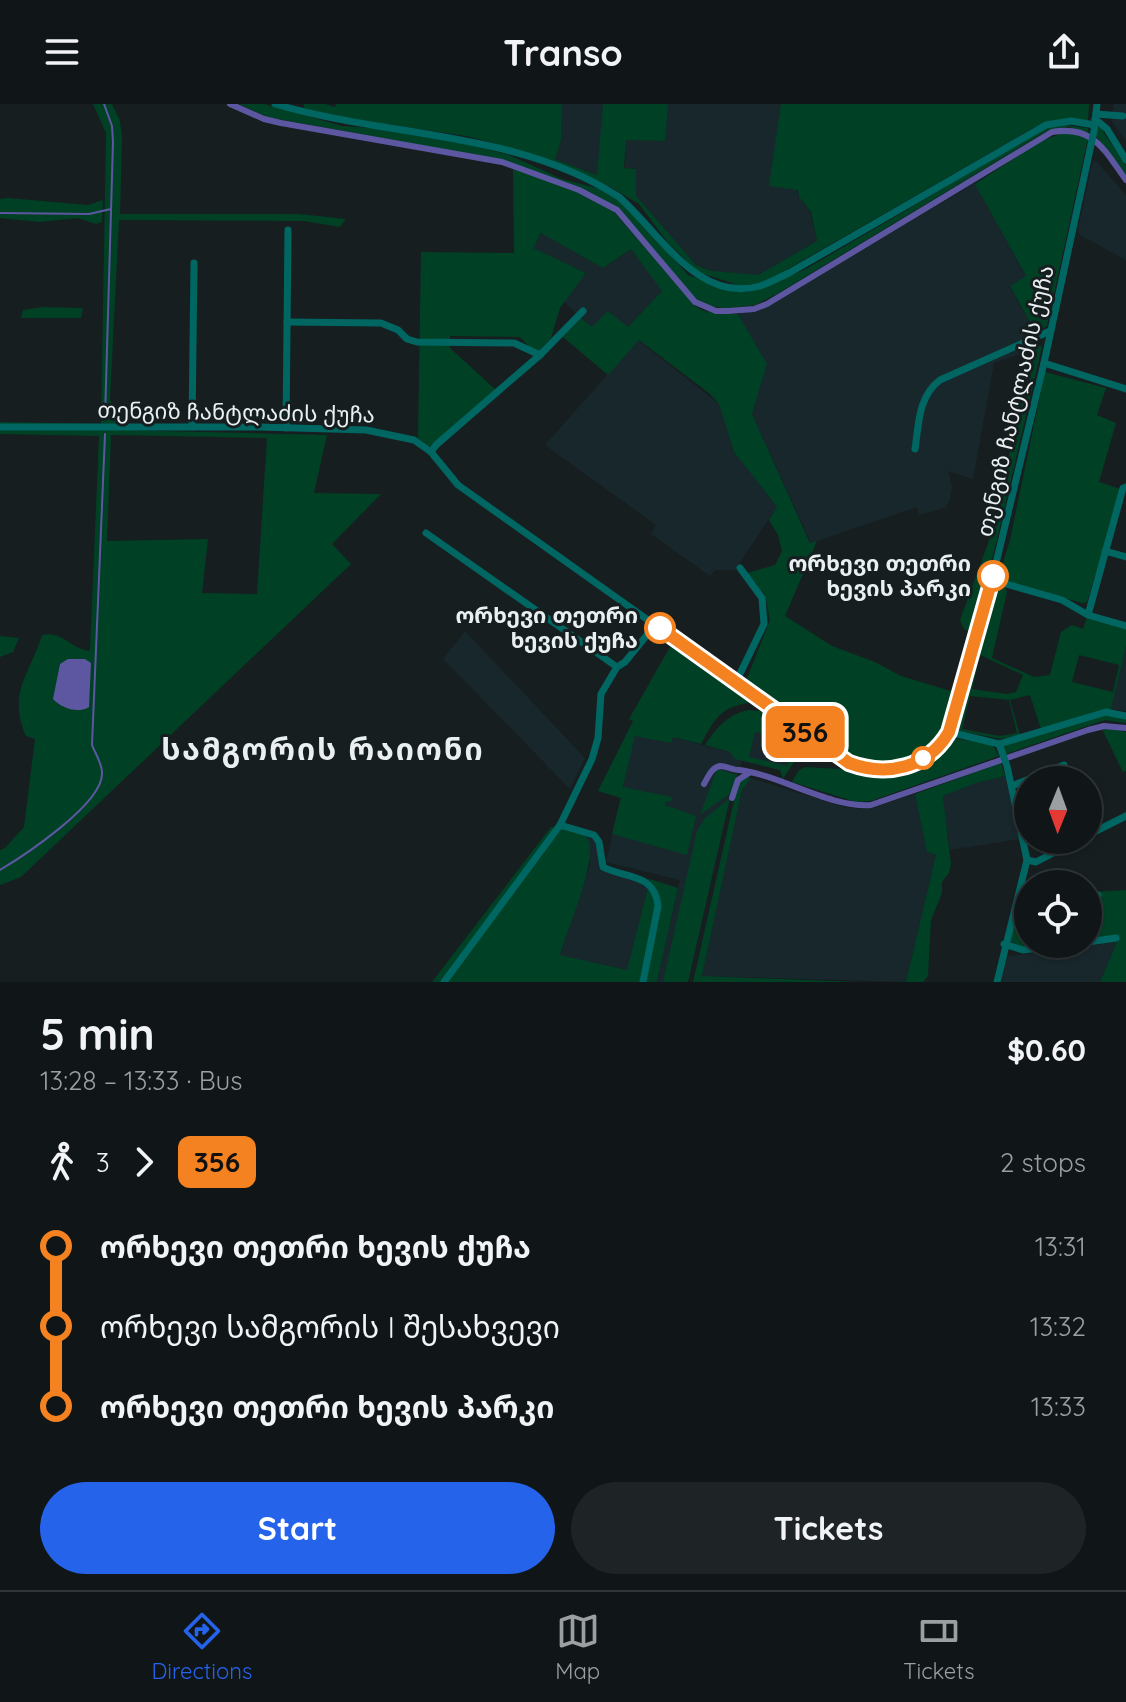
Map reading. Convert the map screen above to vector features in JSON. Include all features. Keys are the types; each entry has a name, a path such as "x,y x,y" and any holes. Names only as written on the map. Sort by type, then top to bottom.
{"street":[{"path":"275,104 324,118 482,143 555,167 619,197 694,273 712,282 741,288 762,285 789,273 1046,125 1071,121 1102,122 1126,160"},
{"name":"თენგიზ ჩანტლაძის ქუჩა","path":"0,427 366,430 414,440 431,452 458,485 849,763 867,770 885,772 911,765 932,754 949,732 992,580 1044,363 1097,104"},
{"path":"1095,122 1123,116"},
{"path":"286,428 288,230"},
{"path":"192,427 194,263"},
{"path":"431,452 540,355 583,311"},
{"path":"287,322 381,323 417,342 514,343 540,355"},
{"path":"915,449 922,403 929,388 940,380 1050,331"},
{"path":"1044,363 1126,389"},
{"path":"1088,615 1125,487"},
{"path":"426,533 617,667"},
{"path":"1105,551 1126,557"},
{"path":"736,682 764,624 762,598 740,568"},
{"path":"992,580 1062,600 1088,615 1126,626"},
{"path":"444,982 560,825 592,759 598,738 601,694 617,667 625,662 655,625"},
{"path":"949,732 999,744 1106,712 1126,716"},
{"path":"999,744 1012,786 1027,860 1024,870"},
{"path":"1012,786 1064,765"},
{"path":"1102,828 1126,816"},
{"path":"560,825 594,835 599,842 603,867 652,885 658,906 643,982"},
{"path":"1027,860 1036,862 1051,854"},
{"path":"997,982 1014,906"},
{"path":"1102,940 1116,938"},
{"path":"1004,944 1014,947"}],"shaded area":[{"path":"562,104 603,104 598,175 555,159 561,140"},
{"path":"668,104 781,104 778,126 799,197 810,212 817,241 758,275 720,273 696,265 635,196 636,169 625,168 626,139 665,141"},
{"path":"1114,104 1126,104 1126,141 1112,122"},
{"path":"1095,160 1126,195 1126,260 1080,235 1078,229"},
{"path":"975,183 1026,277 1010,287 1036,333 1033,350 994,363 973,479 948,471 952,487 945,508 919,515 917,507 811,543 752,414 767,364 738,314 767,307"},
{"path":"542,233 603,268 631,249 663,290 628,327 592,327 564,302 586,273 532,248"},
{"path":"638,340 719,404 734,452 777,507 735,570 715,570 710,576 651,534 656,525 545,445"},
{"path":"465,631 585,758 570,789 443,659"},
{"path":"1126,646 1126,711 1111,709"},
{"path":"68,659 85,659 91,663 89,707 85,709 70,709 53,699 60,664"},
{"path":"755,732 793,741 783,779 780,770 742,761 730,798 702,824 664,982 657,982 680,880 606,862 635,735 671,743 672,737 748,757"},
{"path":"1005,776 1014,814 1014,840 950,850 943,796"},
{"path":"751,778 844,807 860,809 915,794 927,852 936,853 906,982 702,976 742,790"},
{"path":"583,834 596,844 605,866 650,879 627,970 560,955 590,865"},
{"path":"1117,942 1100,982 1001,982 1004,957 1102,958 1102,944"}],"green space":[{"path":"93,104 112,104 120,121 120,214 299,214 346,219 340,227 304,221 119,220 110,400 118,413 118,430 327,435 314,493 381,494 332,544 351,564 21,877 0,885 0,850 24,827 35,739 26,736 21,721 22,684 42,635 61,637 90,651 99,436 0,434 0,422 101,424 106,133","holes":["111,435 267,438 257,594 202,593 208,539 107,541"]},
{"path":"239,104 264,104 342,126 467,144 509,155 562,179 600,189 617,200 650,231 688,275 731,291 745,292 806,269 1045,129 1065,125 1088,128 1089,133 1068,127 1047,131 775,295 755,305 729,308 729,314 738,314 767,364 752,414 810,543 817,541 785,616 832,646 875,662 901,676 954,692 947,730 941,742 920,758 906,763 878,766 852,761 749,687 746,681 770,620 765,595 747,573 775,565 782,551 778,535 769,520 777,507 734,452 719,404 710,394 639,340 608,375 563,337 581,318 592,327 608,311 628,327 662,291 631,249 603,268 541,233 533,248 586,273 560,308 551,338 536,354 520,337 450,336 450,348 496,390 431,446 418,438 421,252 514,253 513,169 569,188 613,211 695,306 704,311 724,314 724,308 703,305 693,298 616,207 588,191 503,160 267,117"},
{"path":"304,104 335,107 336,104 562,104 561,140 555,159 597,175 603,104 668,104 665,141 626,140 624,168 636,169 636,196 696,265 712,271 758,275 817,241 811,212 799,197 798,190 769,186 781,104 1089,104 1088,121 1063,119 1035,127 765,282 741,286 698,272 669,244 639,204 611,187 554,163 466,136 331,116 304,108"},
{"path":"1100,127 1126,166 1126,175 1096,136"},
{"path":"1060,134 1088,138 1047,326 1036,333 1010,286 1026,276 975,184 1041,141"},
{"path":"0,199 88,205 103,200 102,222 96,224 78,218 39,222 0,218"},
{"path":"83,308 81,318 21,318 23,310"},
{"path":"1036,343 1042,347 972,633 964,629 960,620 990,538"},
{"path":"1045,372 1106,388 1097,415 1116,423 1099,482 1120,489 1087,602 1082,603 998,579 1010,540"},
{"path":"999,585 1005,586 1007,592 992,658 1034,677 1050,675 1061,632 1072,625 1083,629 1087,618 1126,629 1126,646 1111,709 1041,729 1030,695 1010,700 1020,735 1001,739 954,730","holes":["980,655 1023,675 1016,692 1007,694 972,689","1079,655 1119,665 1113,692 1072,682","970,696 1009,700 1017,733 1000,736 962,729"]},
{"path":"0,636 19,638 13,652 0,657"},
{"path":"674,640 756,702 727,709 711,726 701,744 673,737 671,743 635,736 623,787 672,797 671,802 666,801 665,805 696,816 687,855 612,834 621,798 598,791 633,721 629,719"},
{"path":"748,710 770,712 838,760 794,762 783,779 780,770 735,759 730,752 705,745 723,723","holes":["755,732 793,741 787,766 749,757"]},
{"path":"1106,714 1126,718 1126,723 1105,720 1006,754 1003,747 1005,744"},
{"path":"1102,729 1126,732 1126,771 1123,772"},
{"path":"953,738 992,745 999,756 871,801 856,802 792,782 799,770 805,767 864,774 906,771 934,760"},
{"path":"1001,763 1005,776 943,796 951,864 942,882 942,893 931,920 928,976 923,982 906,982 936,854 927,852 915,794"},
{"path":"717,769 737,775 732,792 700,815"},
{"path":"745,777 751,778 742,790 702,976 858,982 693,982 736,792 739,781"},
{"path":"730,798 688,982 663,982 697,831 705,818"},
{"path":"551,827 581,833 587,838 590,848 581,895 560,955 627,970 650,879 678,888 657,982 432,982"},
{"path":"1126,890 1126,982 1100,982 1117,942 1102,943 1102,892"}],"waterway":[{"path":"104,104 112,126 113,142 105,418"},
{"path":"230,104 281,123 502,162 579,190 617,210 695,302 716,311 754,309 767,304 1052,132 1078,132 1088,136 1104,150 1126,180"},
{"path":"0,213 89,214 111,209"},
{"path":"0,870 76,814 90,800 102,774 92,745 105,434"},
{"path":"704,784 712,770 722,766 755,773 839,802 871,805 1088,730 1104,726 1126,728"},
{"path":"732,798 738,780 749,773"}],"bus line":[{"name":"356","path":"660,628 849,763 867,770 885,772 911,765 932,754 949,732 993,576"}],"place":[{"name":"ორხევი თეთრი ხევის პარკი","path":"993,576"},
{"name":"ორხევი თეთრი ხევის ქუჩა","path":"660,628"}],"district":[{"name":"სამგორის რაიონი","path":"323,749"}]}
